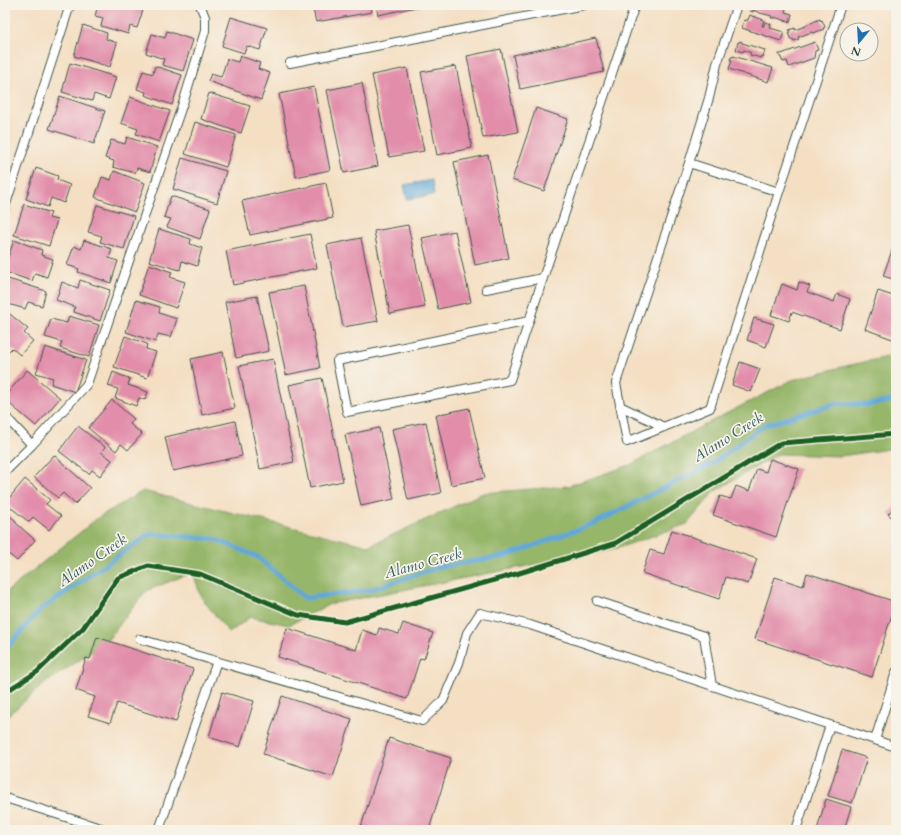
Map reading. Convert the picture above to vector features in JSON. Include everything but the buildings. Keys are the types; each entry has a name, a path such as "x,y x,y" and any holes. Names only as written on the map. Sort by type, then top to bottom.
{"lane":[{"path":"5,207 70,5"},
{"path":"5,472 87,384 185,98 205,31 205,17 200,5"},
{"path":"290,63 584,5"},
{"path":"529,321 337,361 347,412 510,380 635,5"},
{"path":"737,5 717,64 710,98 616,383 627,442 710,408 841,5"},
{"path":"689,163 780,192"},
{"path":"486,289 543,278"},
{"path":"620,406 664,427"},
{"path":"5,416 32,444"},
{"path":"597,601 704,636 712,686"},
{"path":"140,639 422,721 443,701 459,663 467,633 480,613 530,625 896,748"},
{"path":"159,830 217,661"},
{"path":"875,740 896,672"},
{"path":"796,830 830,726"},
{"path":"5,798 107,830"}],"green space":[{"path":"896,355 896,448 841,456 778,454 715,491 687,524 615,549 330,604 289,625 250,617 229,633 201,597 193,572 146,591 106,642 44,684 5,718 5,593 99,517 143,491 369,546 483,493 568,486 630,465 792,380"}],"water":[{"path":"432,180 434,195 407,199 404,185"}],"waterway":[{"name":"Alamo Creek","path":"5,650 40,610 150,534 215,539 258,557 305,598 370,590 439,567 506,556 595,523 713,463 765,425 838,403 867,405 896,400"}],"cycle path":[{"path":"5,692 37,672 83,628 118,578 148,566 200,574 298,615 345,622 516,574 616,543 781,443 896,434"}]}
